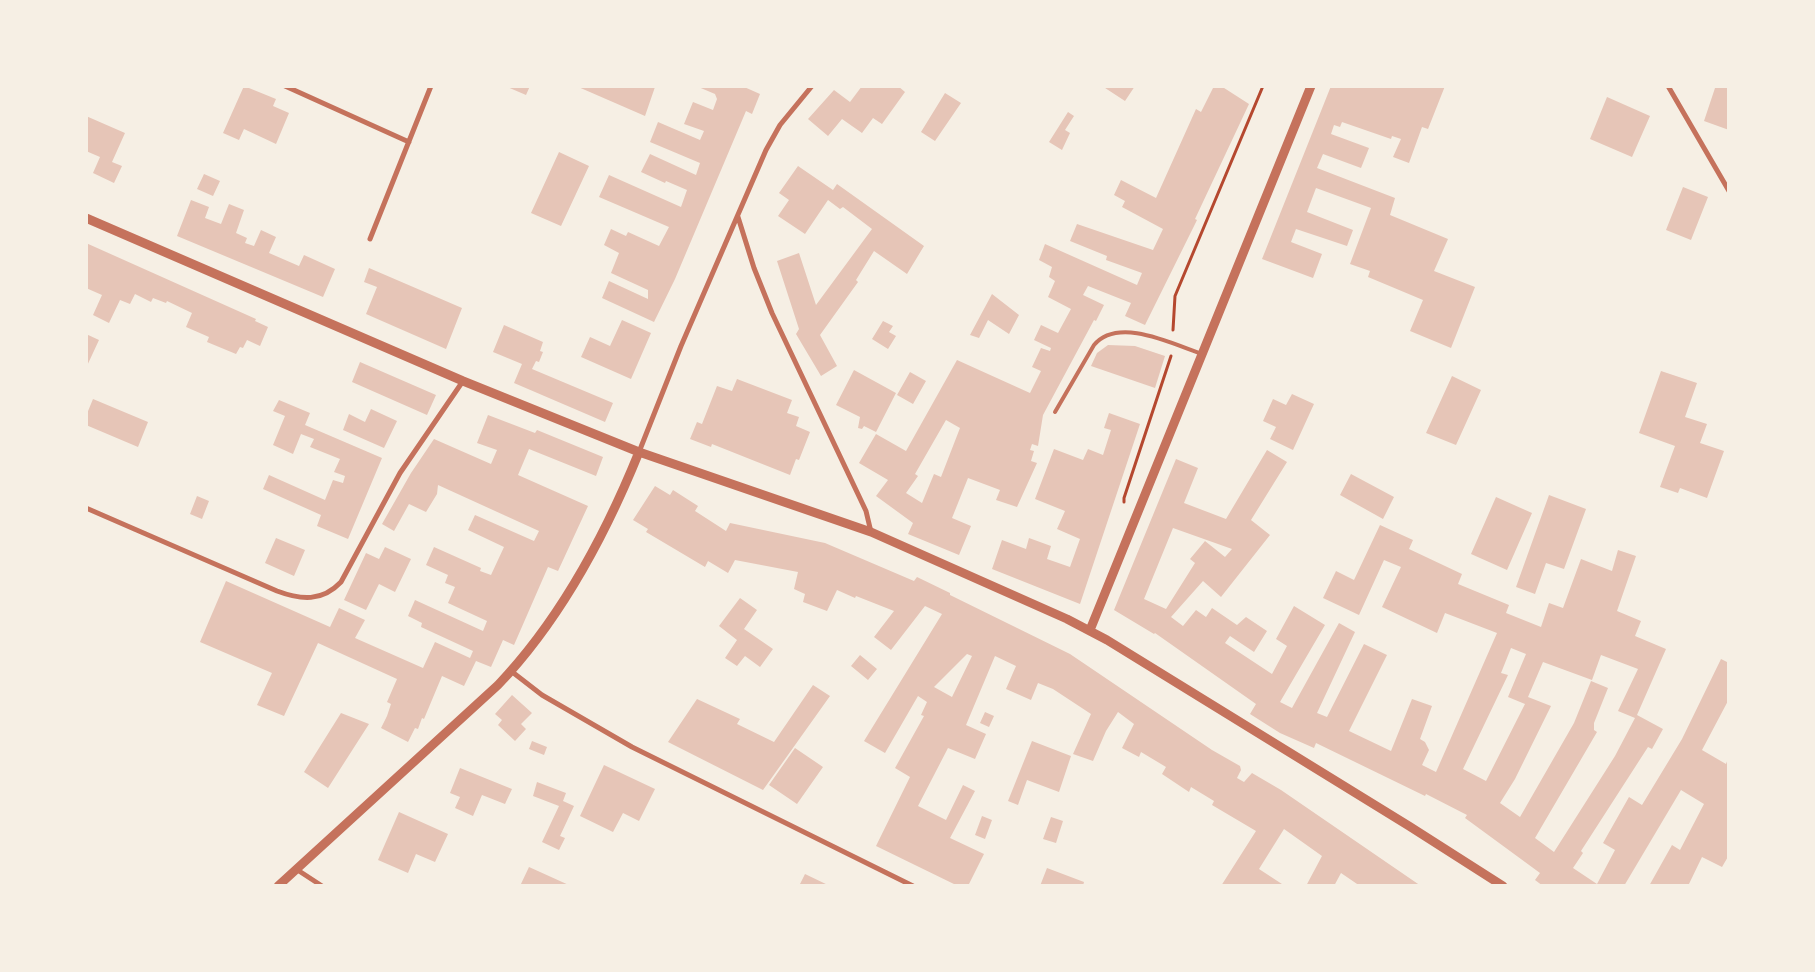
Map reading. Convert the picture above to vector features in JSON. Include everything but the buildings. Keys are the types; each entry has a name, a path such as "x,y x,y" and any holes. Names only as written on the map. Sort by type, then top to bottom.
{"street":[{"path":"285,86 409,142"},
{"path":"370,239 431,86"},
{"path":"278,886 511,671 534,643 579,576 639,452 766,150 780,125 812,86"},
{"path":"1090,630 1311,86"},
{"path":"1668,86 1729,190"},
{"path":"738,217 772,313 866,511 871,532"},
{"path":"86,218 218,277 463,381 639,452 871,532 1090,630 1410,826 1503,886"},
{"path":"86,508 277,591 292,596 317,598 326,595 341,582 400,473 463,381"},
{"path":"511,671 542,695 632,747 913,886"},
{"path":"296,869 322,886"}],"lane":[{"path":"1055,412 1094,345 1102,337 1119,333 1141,334 1202,355"}],"path":[{"path":"1129,533 1124,498 1171,361 1175,296 1263,86"}]}
